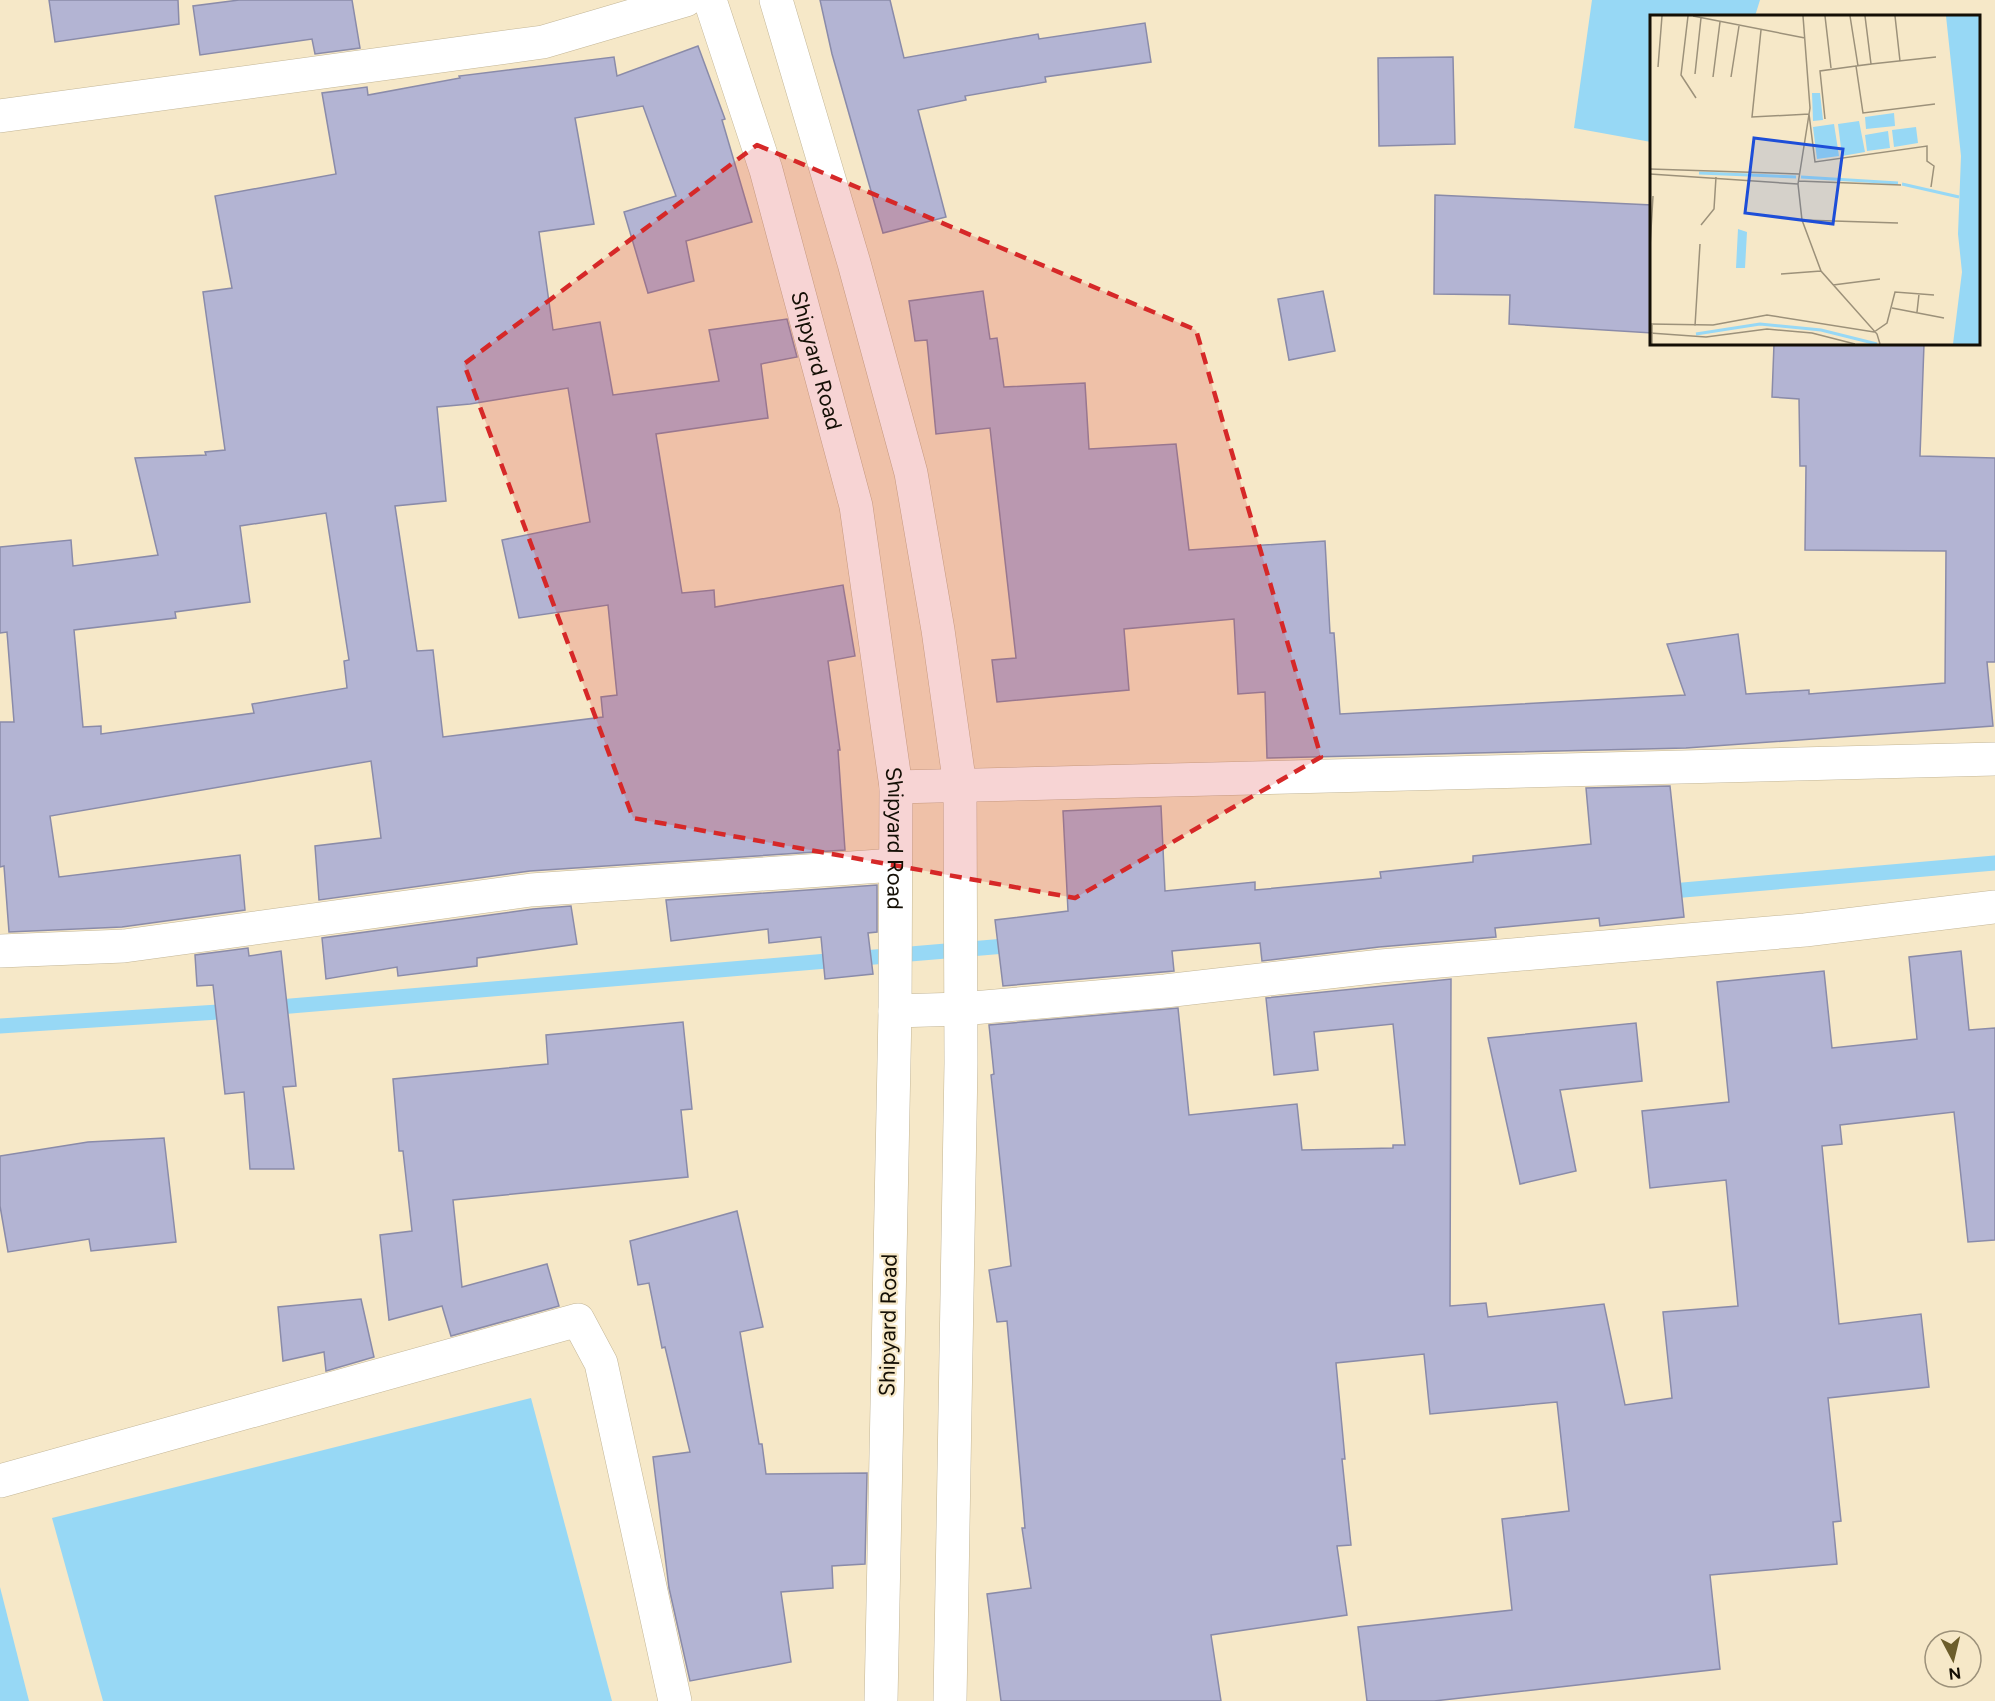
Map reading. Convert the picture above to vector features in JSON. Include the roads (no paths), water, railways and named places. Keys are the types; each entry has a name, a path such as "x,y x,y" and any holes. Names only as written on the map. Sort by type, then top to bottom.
{"street":[{"path":"0,116 543,42 686,0"},
{"name":"Shipyard Road","path":"710,0 766,170 856,506 896,788 895,1011 880,1701"},
{"path":"776,0 854,263 910,473 938,630 960,786 961,1009 950,1701"},
{"path":"896,788 1995,759"},
{"path":"0,951 124,946 531,890 895,865"},
{"path":"895,1011 961,1009 1165,991 1381,966 1806,930 1995,907"},
{"path":"0,1481 578,1320 601,1363 675,1701"}],"water":[{"path":"1592,0 1760,0 1755,15 1650,15 1650,142 1574,128"},
{"path":"531,1398 612,1701 103,1701 52,1518"},
{"path":"0,1587 29,1701 0,1701"}],"waterway":[{"path":"1660,892 1995,863"},
{"path":"267,1008 1017,945"},
{"path":"0,1026 234,1011"}]}
